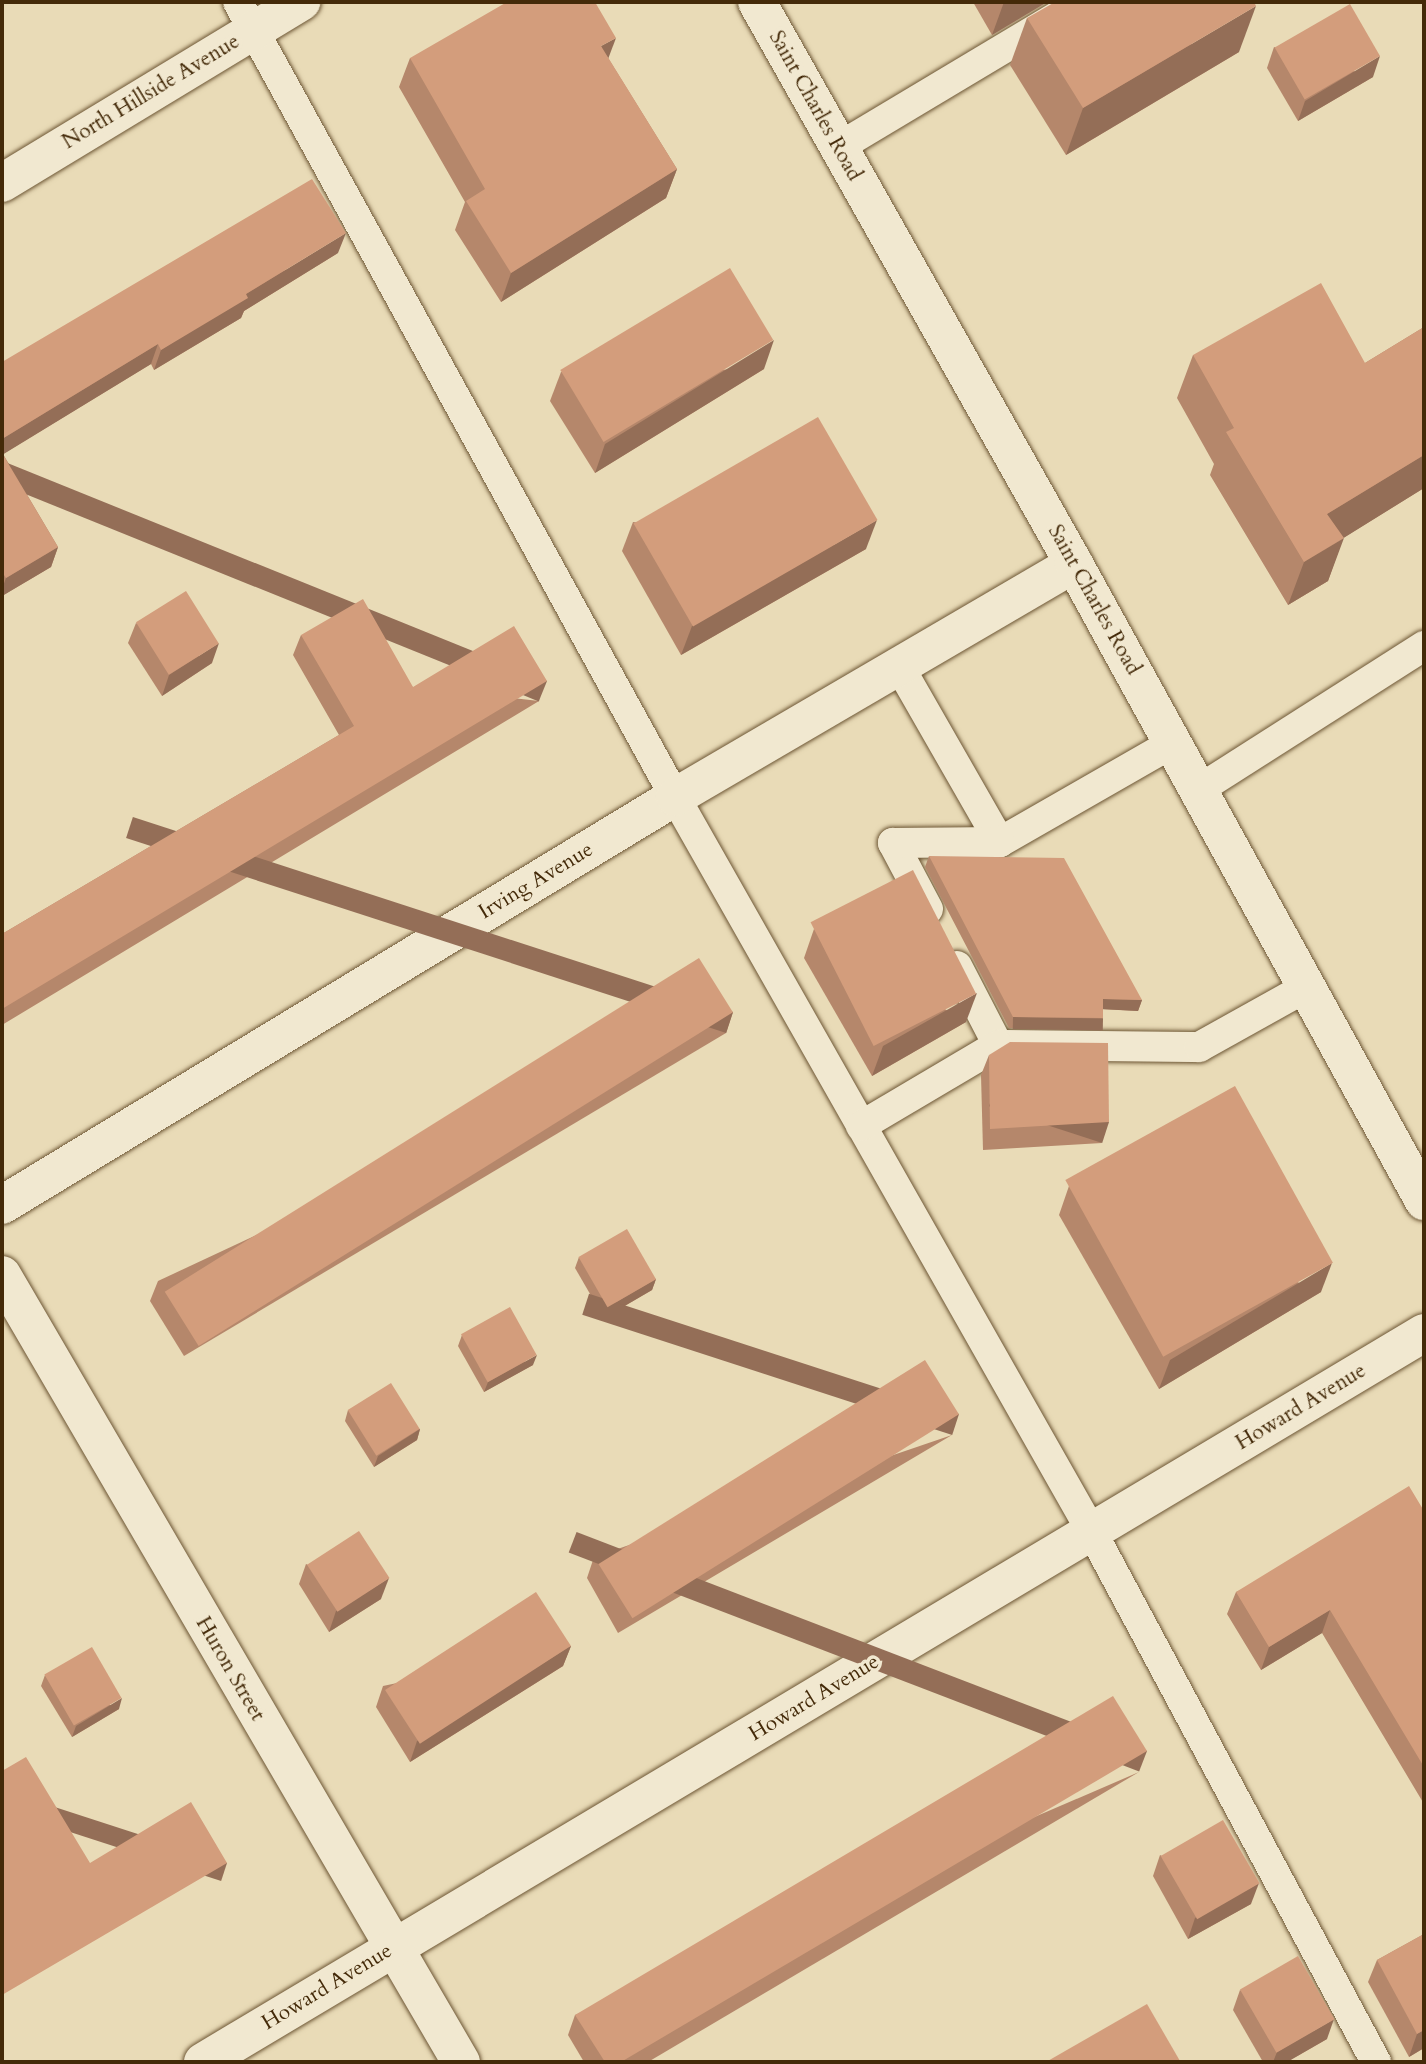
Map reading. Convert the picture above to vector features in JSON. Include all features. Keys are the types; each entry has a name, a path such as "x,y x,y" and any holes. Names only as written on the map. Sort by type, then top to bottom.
{"street":[{"name":"North Hillside Avenue","path":"2,183 246,16 301,2"},
{"name":"Saint Charles Road","path":"757,2 1074,564 1424,1201"},
{"name":"Irving Avenue","path":"2,1205 675,797 1074,564"},
{"name":"Huron Street","path":"2,1275 392,1948 461,2062"},
{"name":"Howard Avenue","path":"204,2062 1093,1534 1424,1333"}],"lane":[{"path":"839,147 1081,2"},
{"path":"246,16 675,797 1093,1534 1376,2062"},
{"path":"1198,790 1424,646"},
{"path":"899,666 1000,842"},
{"path":"998,1045 893,843 1000,842 1173,743"},
{"path":"861,1126 998,1045 1199,1047 1307,987"}],"building":[{"path":"507,2 595,2 616,38 601,46 677,169 511,273 466,201 485,189 410,58"},
{"path":"1055,2 1254,2 1256,6 1083,108 1027,18"},
{"path":"1350,4 1380,56 1305,99 1275,48"},
{"path":"312,179 346,233 246,294 248,298 161,350 158,344 2,439 2,362"},
{"path":"730,268 773,340 604,442 560,370"},
{"path":"1321,283 1365,363 1424,327 1424,455 1327,514 1344,538 1304,562 1226,432 1234,428 1193,355"},
{"path":"818,417 878,520 693,627 634,524"},
{"path":"2,453 58,547 6,578 2,572"},
{"path":"186,591 219,644 169,675 136,622"},
{"path":"363,599 413,687 514,626 547,681 2,1009 2,934 354,726 301,635"},
{"path":"929,856 1064,858 1142,1000 1103,999 1103,1018 1013,1017"},
{"path":"913,870 976,994 874,1046 811,922"},
{"path":"699,958 733,1012 199,1346 165,1292"},
{"path":"1010,1042 1108,1043 1109,1122 990,1129 989,1055"},
{"path":"1235,1086 1333,1263 1163,1357 1065,1180"},
{"path":"627,1229 656,1279 608,1307 579,1257"},
{"path":"510,1307 537,1355 488,1382 461,1334"},
{"path":"925,1360 959,1414 632,1618 599,1564"},
{"path":"391,1383 420,1429 376,1456 348,1410"},
{"path":"1409,1486 1424,1511 1424,1767 1330,1610 1269,1647 1236,1592"},
{"path":"359,1531 389,1578 338,1612 307,1565"},
{"path":"536,1592 571,1646 420,1744 385,1690"},
{"path":"92,1647 122,1698 74,1726 44,1674"},
{"path":"1113,1696 1147,1751 621,2062 605,2062 575,2015"},
{"path":"26,1757 90,1863 191,1802 227,1863 2,1995 2,1771"},
{"path":"1223,1820 1260,1883 1197,1919 1161,1856"},
{"path":"1424,1934 1424,2030 1417,2034 1377,1960"},
{"path":"1298,1956 1334,2019 1276,2053 1240,1990"},
{"path":"1147,2004 1180,2061 1046,2062"}]}
